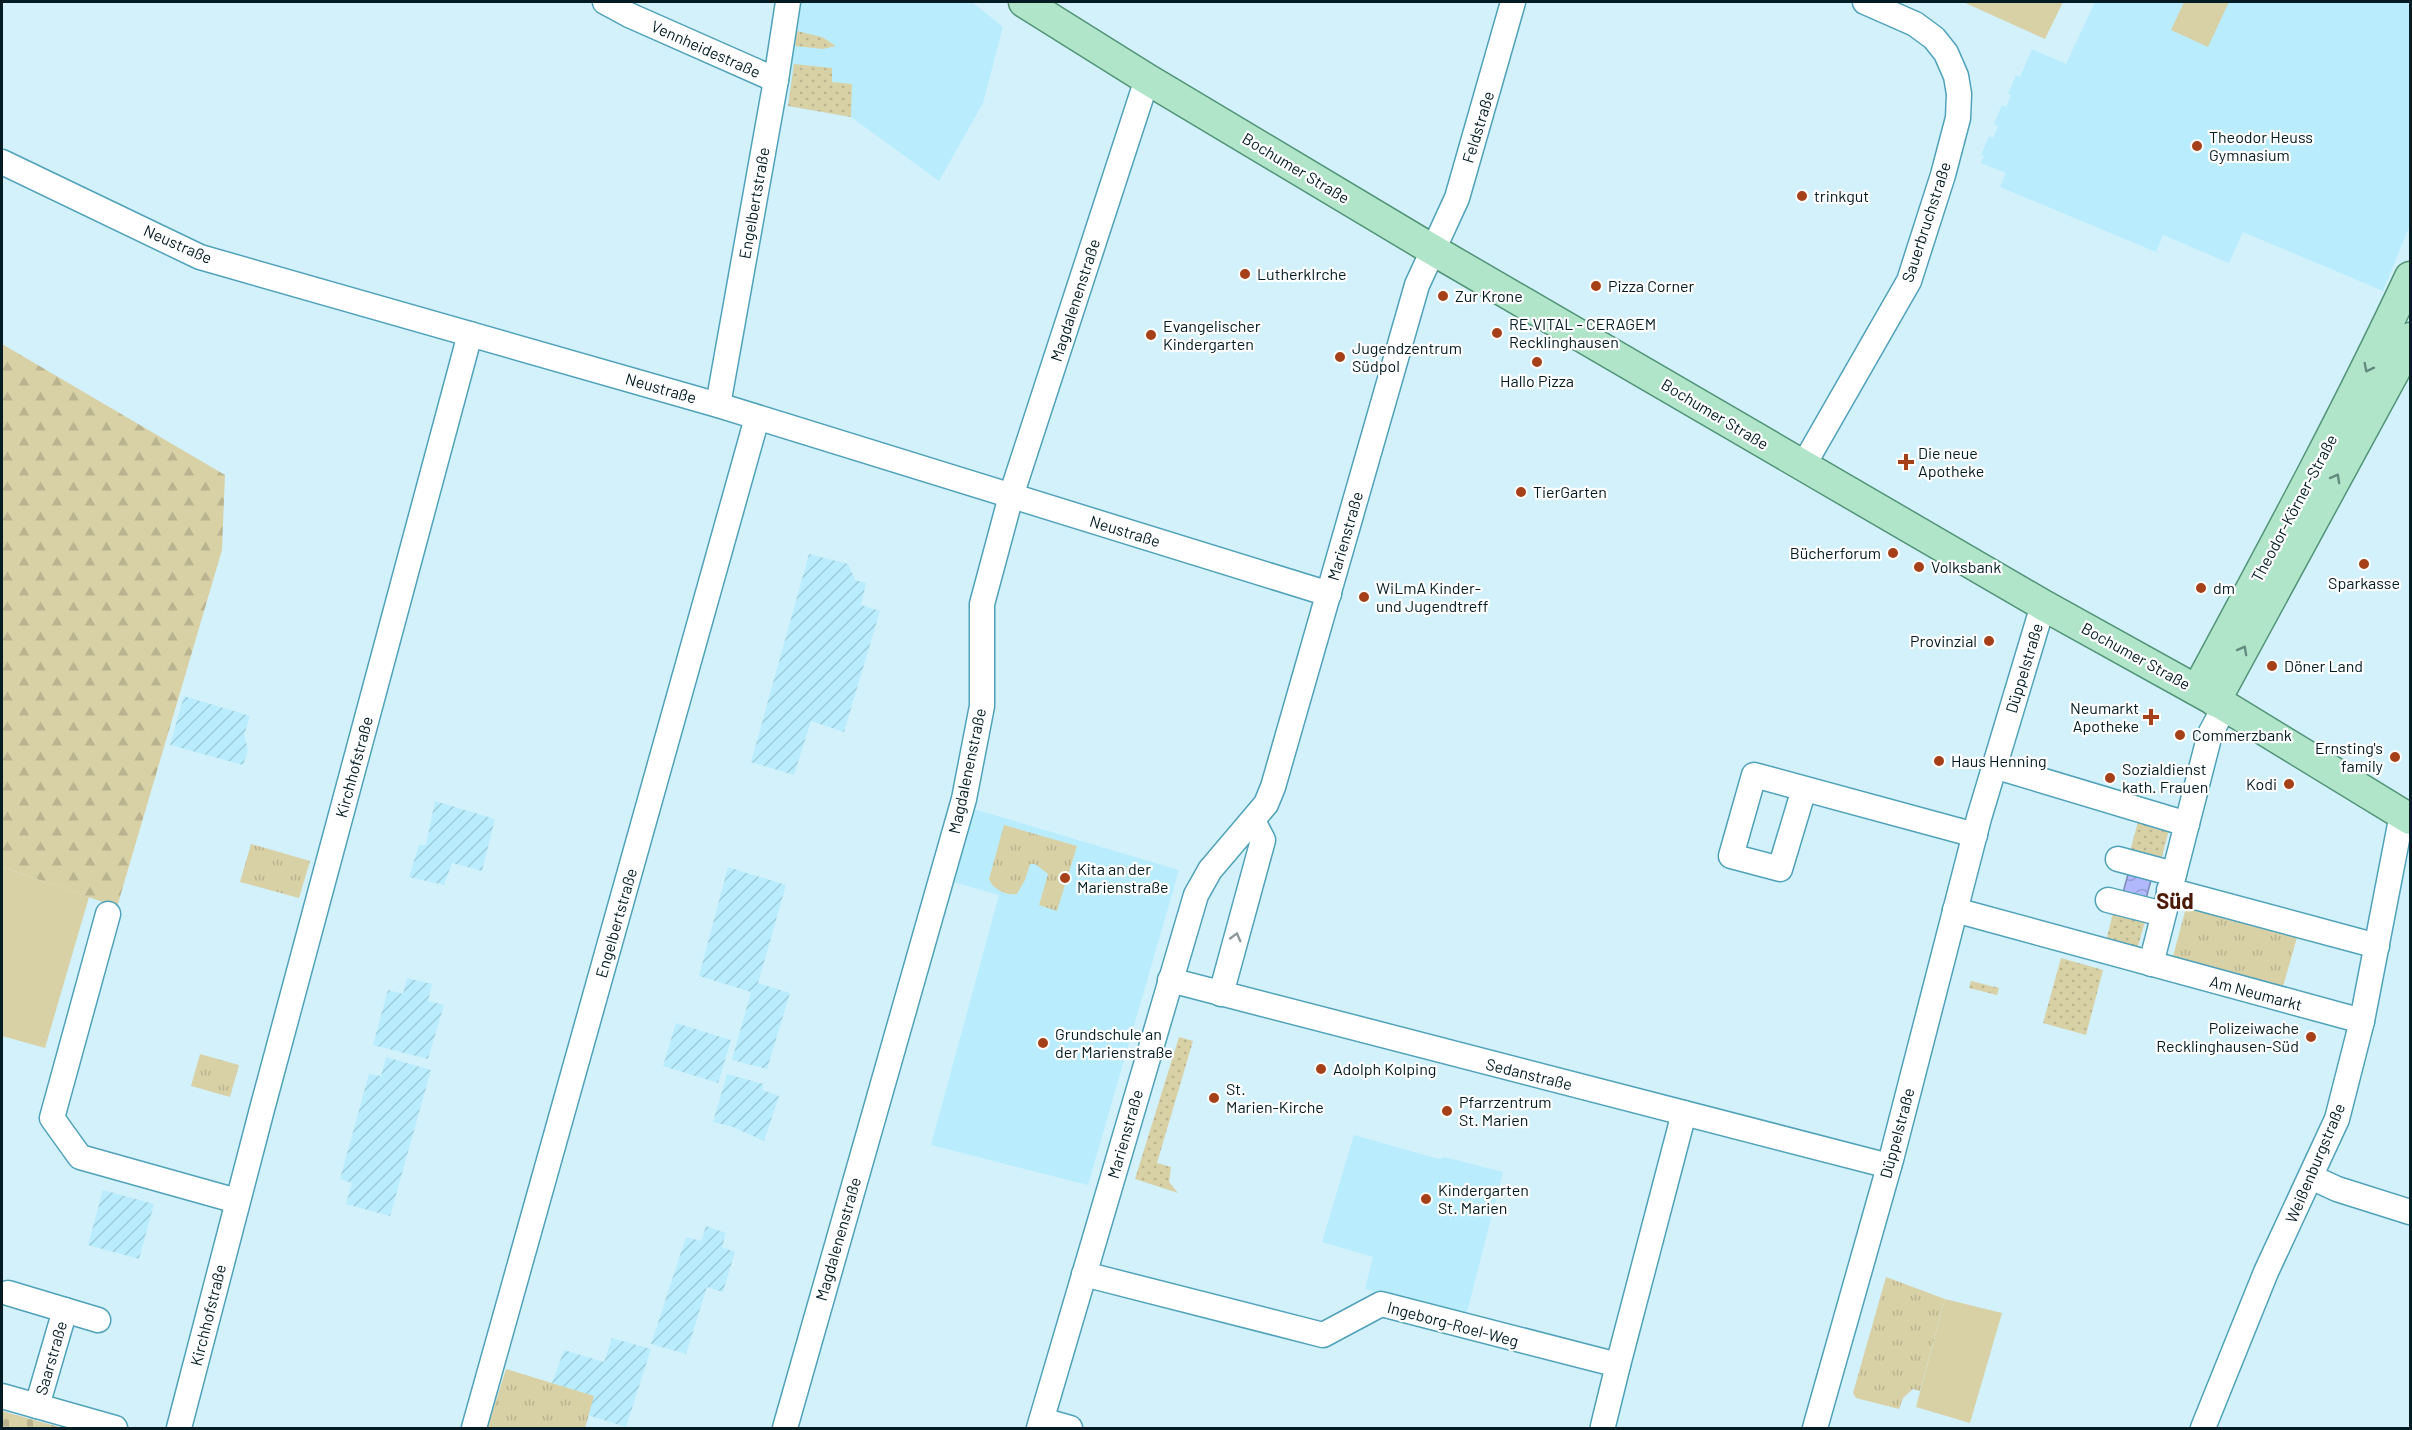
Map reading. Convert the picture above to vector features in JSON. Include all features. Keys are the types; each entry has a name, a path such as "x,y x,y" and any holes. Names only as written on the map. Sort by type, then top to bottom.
{"main road":[{"name":"Bochumer Straße","path":"1024,2 1147,79 1434,250 1803,466 2212,699 2406,817"},
{"name":"Theodor-Körner-Straße","path":"2212,699 2299,501 2403,332 2410,277"}],"street":[{"name":"Vennheidestraße","path":"605,2 629,15 776,80"},
{"name":"Engelbertstraße","path":"718,405 788,2"},
{"name":"Feldstraße","path":"1434,250 1457,198 1513,2"},
{"name":"Sauerbruchstraße","path":"1803,466 1909,281 1943,175 1958,118 1959,94 1956,72 1946,53 1934,38 1915,24 1865,2"},
{"name":"Magdalenenstraße","path":"785,1428 964,799 982,706 982,604 1011,496 1147,79"},
{"name":"Neustraße","path":"2,162 200,257 718,405 1329,594"},
{"name":"Marienstraße","path":"1040,1424 1196,895 1210,870 1266,804 1273,788 1417,285 1434,250"},
{"name":"Kirchhofstraße","path":"179,1428 237,1201 471,334"},
{"name":"Engelbertstraße","path":"474,1428 757,418"},
{"name":"Düppelstraße","path":"1815,1428 1889,1166 1994,766 2043,604"},
{"path":"2151,964 2163,914 2178,887 2187,824 2210,734 2212,699"},
{"path":"1994,766 2187,824"},
{"path":"1804,789 1975,835"},
{"name":"Weißenburgstraße","path":"2204,1428 2266,1272 2337,1119 2362,1021 2406,817"},
{"path":"1221,994 1263,840 1253,821"},
{"path":"2118,859 2178,887 2377,946"},
{"path":"2108,900 2163,914"},
{"name":"Am Neumarkt","path":"1955,910 2362,1021"},
{"path":"108,914 52,1118 80,1157 237,1201"},
{"name":"Sedanstraße","path":"1170,980 1889,1166"},
{"path":"1603,1426 1684,1113"},
{"path":"2311,1177 2337,1189 2410,1212"},
{"name":"Ingeborg-Roel-Weg","path":"1084,1274 1323,1335 1381,1304 1618,1365"},
{"name":"Saarstraße","path":"8,1293 98,1320"},
{"name":"Saarstraße","path":"37,1406 65,1310"},
{"name":"Saarstraße","path":"2,1396 115,1428"},
{"path":"1040,1424 1070,1428"}],"shaded area":[{"path":"798,2 972,2 1003,27 983,103 939,181 851,117 788,106"},
{"name":"Theodor Heuss Gymnasium","path":"2095,2 2410,2 2410,225 2383,291 2243,232 2229,263 2163,235 2156,252 2000,187 2006,173 1981,163 1984,156 1981,155 1989,136 1993,138 1998,126 1994,124 2002,105 2006,107 2011,95 2008,94 2016,75 2020,77 2032,49 2066,64"},
{"path":"809,554 848,564 855,580 866,583 861,605 880,611 844,732 811,721 794,775 751,762"},
{"path":"184,696 250,716 244,735 248,750 243,765 170,745"},
{"path":"435,801 495,819 482,871 452,863 444,885 409,877 419,845 426,845"},
{"name":"Grundschule an der Marienstraße","path":"974,809 1179,870 1088,1185 931,1145 999,895 953,882"},
{"path":"728,867 786,885 758,983 790,993 767,1069 732,1060 751,992 699,976"},
{"path":"407,978 432,984 428,1001 444,1005 428,1059 373,1045 388,990 403,994"},
{"path":"676,1023 731,1040 718,1083 663,1066"},
{"path":"386,1057 431,1070 390,1216 346,1204 352,1183 340,1179 369,1074 381,1076"},
{"path":"727,1074 763,1084 762,1090 779,1096 764,1141 733,1127 713,1122"},
{"path":"1354,1135 1439,1159 1445,1157 1503,1172 1466,1316 1365,1289 1373,1257 1322,1242"},
{"path":"103,1190 154,1204 139,1259 88,1245"},
{"path":"706,1226 726,1233 722,1247 735,1252 723,1292 707,1287 686,1354 651,1344 686,1237 701,1241"},
{"path":"612,1338 651,1349 626,1427 588,1415 593,1396 552,1383 564,1350 604,1362"}],"green space":[{"path":"1963,2 2063,2 2045,39"},
{"path":"2184,2 2229,2 2208,47 2171,30"},
{"path":"797,31 822,37 836,46 823,49 795,46"},
{"path":"794,64 832,68 832,82 852,84 851,117 788,106"},
{"path":"2,344 225,475 222,550 117,907 2,867"},
{"path":"2139,818 2170,826 2160,864 2129,855"},
{"path":"1004,825 1077,846 1057,911 1039,905 1048,874 1035,864 1030,864 1017,894 1004,893 991,883 989,879"},
{"path":"251,844 310,861 299,898 240,882"},
{"path":"2,867 89,897 45,1048 2,1036"},
{"path":"2188,900 2299,930 2281,994 2171,964"},
{"path":"2114,909 2146,918 2136,953 2105,945"},
{"path":"2061,958 2103,970 2086,1035 2043,1023"},
{"path":"1971,981 1999,988 1997,995 1969,988"},
{"path":"1179,1037 1193,1041 1157,1163 1171,1167 1169,1182 1178,1193 1135,1179"},
{"path":"200,1054 239,1065 230,1097 191,1086"},
{"path":"1886,1277 1945,1299 1920,1391 1913,1389 1903,1398 1899,1409 1856,1398 1853,1393"},
{"path":"1945,1299 2002,1313 1970,1423 1916,1407"},
{"path":"506,1369 594,1396 585,1428 487,1428"},
{"path":"2,1411 63,1428 2,1428"}],"water":[{"path":"2130,867 2153,873 2144,906 2121,900"}],"place":[{"name":"Theodor Heuss Gymnasium","path":"2197,146"},
{"name":"trinkgut","path":"1802,196"},
{"name":"LutherkIrche","path":"1245,274"},
{"name":"Pizza Corner","path":"1596,286"},
{"name":"Zur Krone","path":"1443,296"},
{"name":"RE.VITAL - CERAGEM Recklinghausen","path":"1497,333"},
{"name":"Evangelischer Kindergarten","path":"1151,335"},
{"name":"Jugendzentrum Südpol","path":"1340,357"},
{"name":"Hallo Pizza","path":"1537,362"},
{"name":"Die neue Apotheke","path":"1906,462"},
{"name":"TierGarten","path":"1521,492"},
{"name":"Bücherforum","path":"1893,553"},
{"name":"Sparkasse","path":"2364,564"},
{"name":"Volksbank","path":"1919,567"},
{"name":"dm","path":"2201,588"},
{"name":"WiLmA Kinder- und Jugendtreff","path":"1364,597"},
{"name":"Provinzial","path":"1989,641"},
{"name":"Döner Land","path":"2272,666"},
{"name":"Neumarkt Apotheke","path":"2151,717"},
{"name":"Commerzbank","path":"2180,735"},
{"name":"Ernsting's family","path":"2395,757"},
{"name":"Haus Henning","path":"1939,761"},
{"name":"Sozialdienst kath. Frauen","path":"2110,778"},
{"name":"Kodi","path":"2289,784"},
{"name":"Kita an der Marienstraße","path":"1065,878"},
{"name":"Polizeiwache Recklinghausen-Süd","path":"2311,1037"},
{"name":"Grundschule an der Marienstraße","path":"1043,1043"},
{"name":"Adolph Kolping","path":"1321,1069"},
{"name":"St. Marien-Kirche","path":"1214,1098"},
{"name":"Pfarrzentrum St. Marien","path":"1447,1111"},
{"name":"Kindergarten St. Marien","path":"1426,1199"}],"district":[{"name":"Süd","path":"2175,901"}]}
